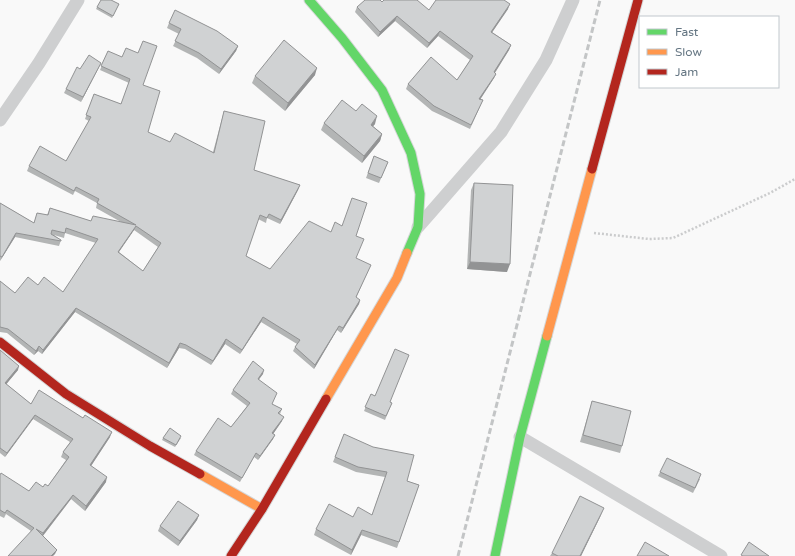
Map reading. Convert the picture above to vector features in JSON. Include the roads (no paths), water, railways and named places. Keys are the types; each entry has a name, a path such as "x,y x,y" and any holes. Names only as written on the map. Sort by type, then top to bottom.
{"street":[{"path":"0,120 39,63 78,0"},
{"path":"309,0 342,38 382,90 411,153 420,194 418,227"},
{"path":"231,556 262,509 397,278 418,227 501,132 546,60 573,0"},
{"path":"495,556 520,437 638,0"},
{"path":"0,342 66,394 150,446 262,509"},
{"path":"520,437 720,556"}],"railway":[{"path":"458,556 600,0"}]}
